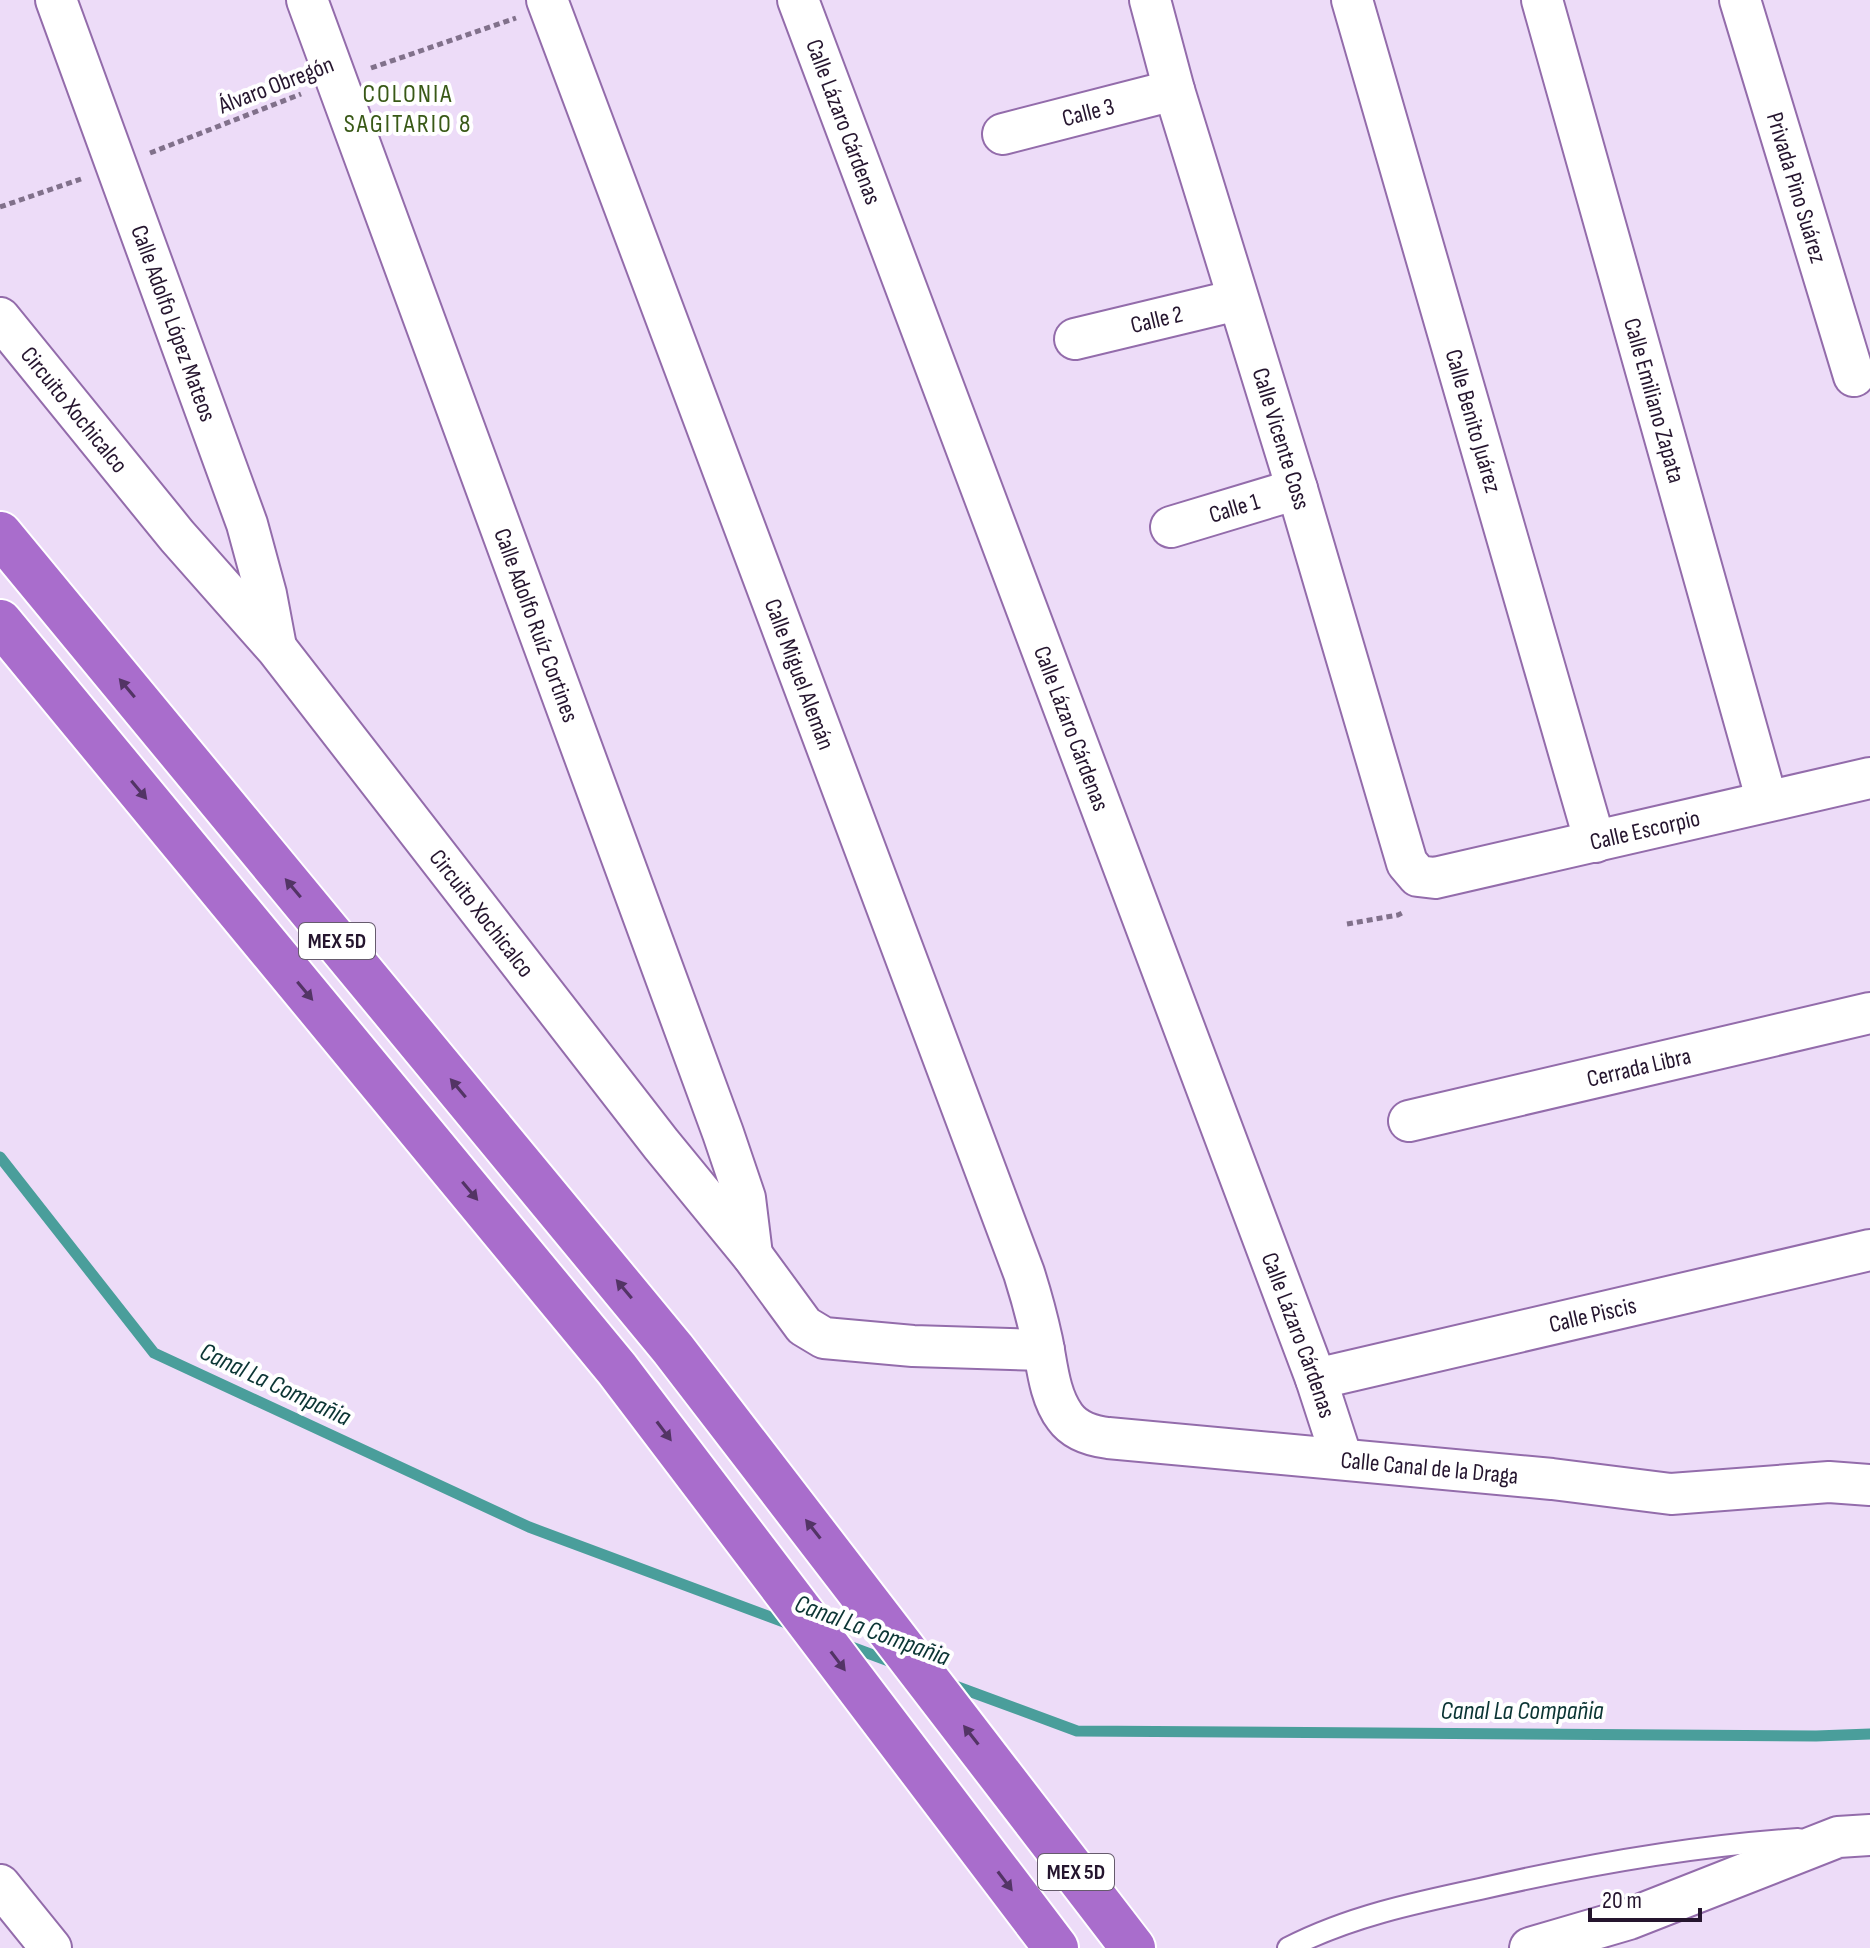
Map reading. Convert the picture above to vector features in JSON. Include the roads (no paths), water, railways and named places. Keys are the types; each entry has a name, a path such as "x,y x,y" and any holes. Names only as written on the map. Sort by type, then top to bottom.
{"highway":[{"name":"MEX 5D","path":"0,534 673,1349 1133,1948"},
{"name":"MEX 5D","path":"0,622 617,1369 1056,1948"}],"street":[{"name":"Calle Adolfo López Mateos","path":"56,0 247,524 277,649"},
{"name":"Calle Adolfo Ruíz Cortines","path":"307,0 723,1133 745,1198 752,1255"},
{"name":"Calle Lázaro Cárdenas","path":"798,0 1316,1379 1342,1459"},
{"name":"Calle Vicente Coss","path":"1150,0 1174,90 1297,489 1407,863 1418,876"},
{"name":"Calle Benito Juárez","path":"1352,0 1595,842"},
{"name":"Calle Emiliano Zapata","path":"1542,0 1767,801"},
{"name":"Privada Pino Suárez","path":"1740,0 1854,376"},
{"name":"Calle Miguel Alemán","path":"548,3 1024,1273 1044,1350"},
{"name":"Calle 3","path":"1003,134 1174,90"},
{"name":"Calle 2","path":"1075,339 1237,300"},
{"name":"Circuito Xochicalco","path":"0,318 177,536 277,649 661,1144 752,1255 804,1326 824,1338 913,1346 1044,1350"},
{"name":"Calle 1","path":"1171,527 1297,489"},
{"name":"Calle Escorpio","path":"1418,876 1435,878 1870,778"},
{"name":"Cerrada Libra","path":"1409,1121 1870,1013"},
{"name":"Calle Piscis","path":"1316,1379 1870,1250"},
{"name":"Calle Canal de la Draga","path":"1044,1350 1056,1399 1065,1417 1077,1429 1095,1436 1671,1494 1829,1482 1870,1485"},
{"path":"1530,1948 1629,1919 1854,1836"},
{"path":"0,1885 51,1948"}],"lane":[{"path":"1288,1948 1389,1910 1605,1862 1720,1846 1854,1836"}],"waterway":[{"name":"Canal La Compañia","path":"0,1157 154,1353 529,1527 792,1625"},
{"name":"Canal La Compañia","path":"846,1645 897,1664"},
{"name":"Canal La Compañia","path":"947,1683 1077,1731 1870,1734"}],"district":[{"name":"COLONIA SAGITARIO 8","path":"408,109"}]}
